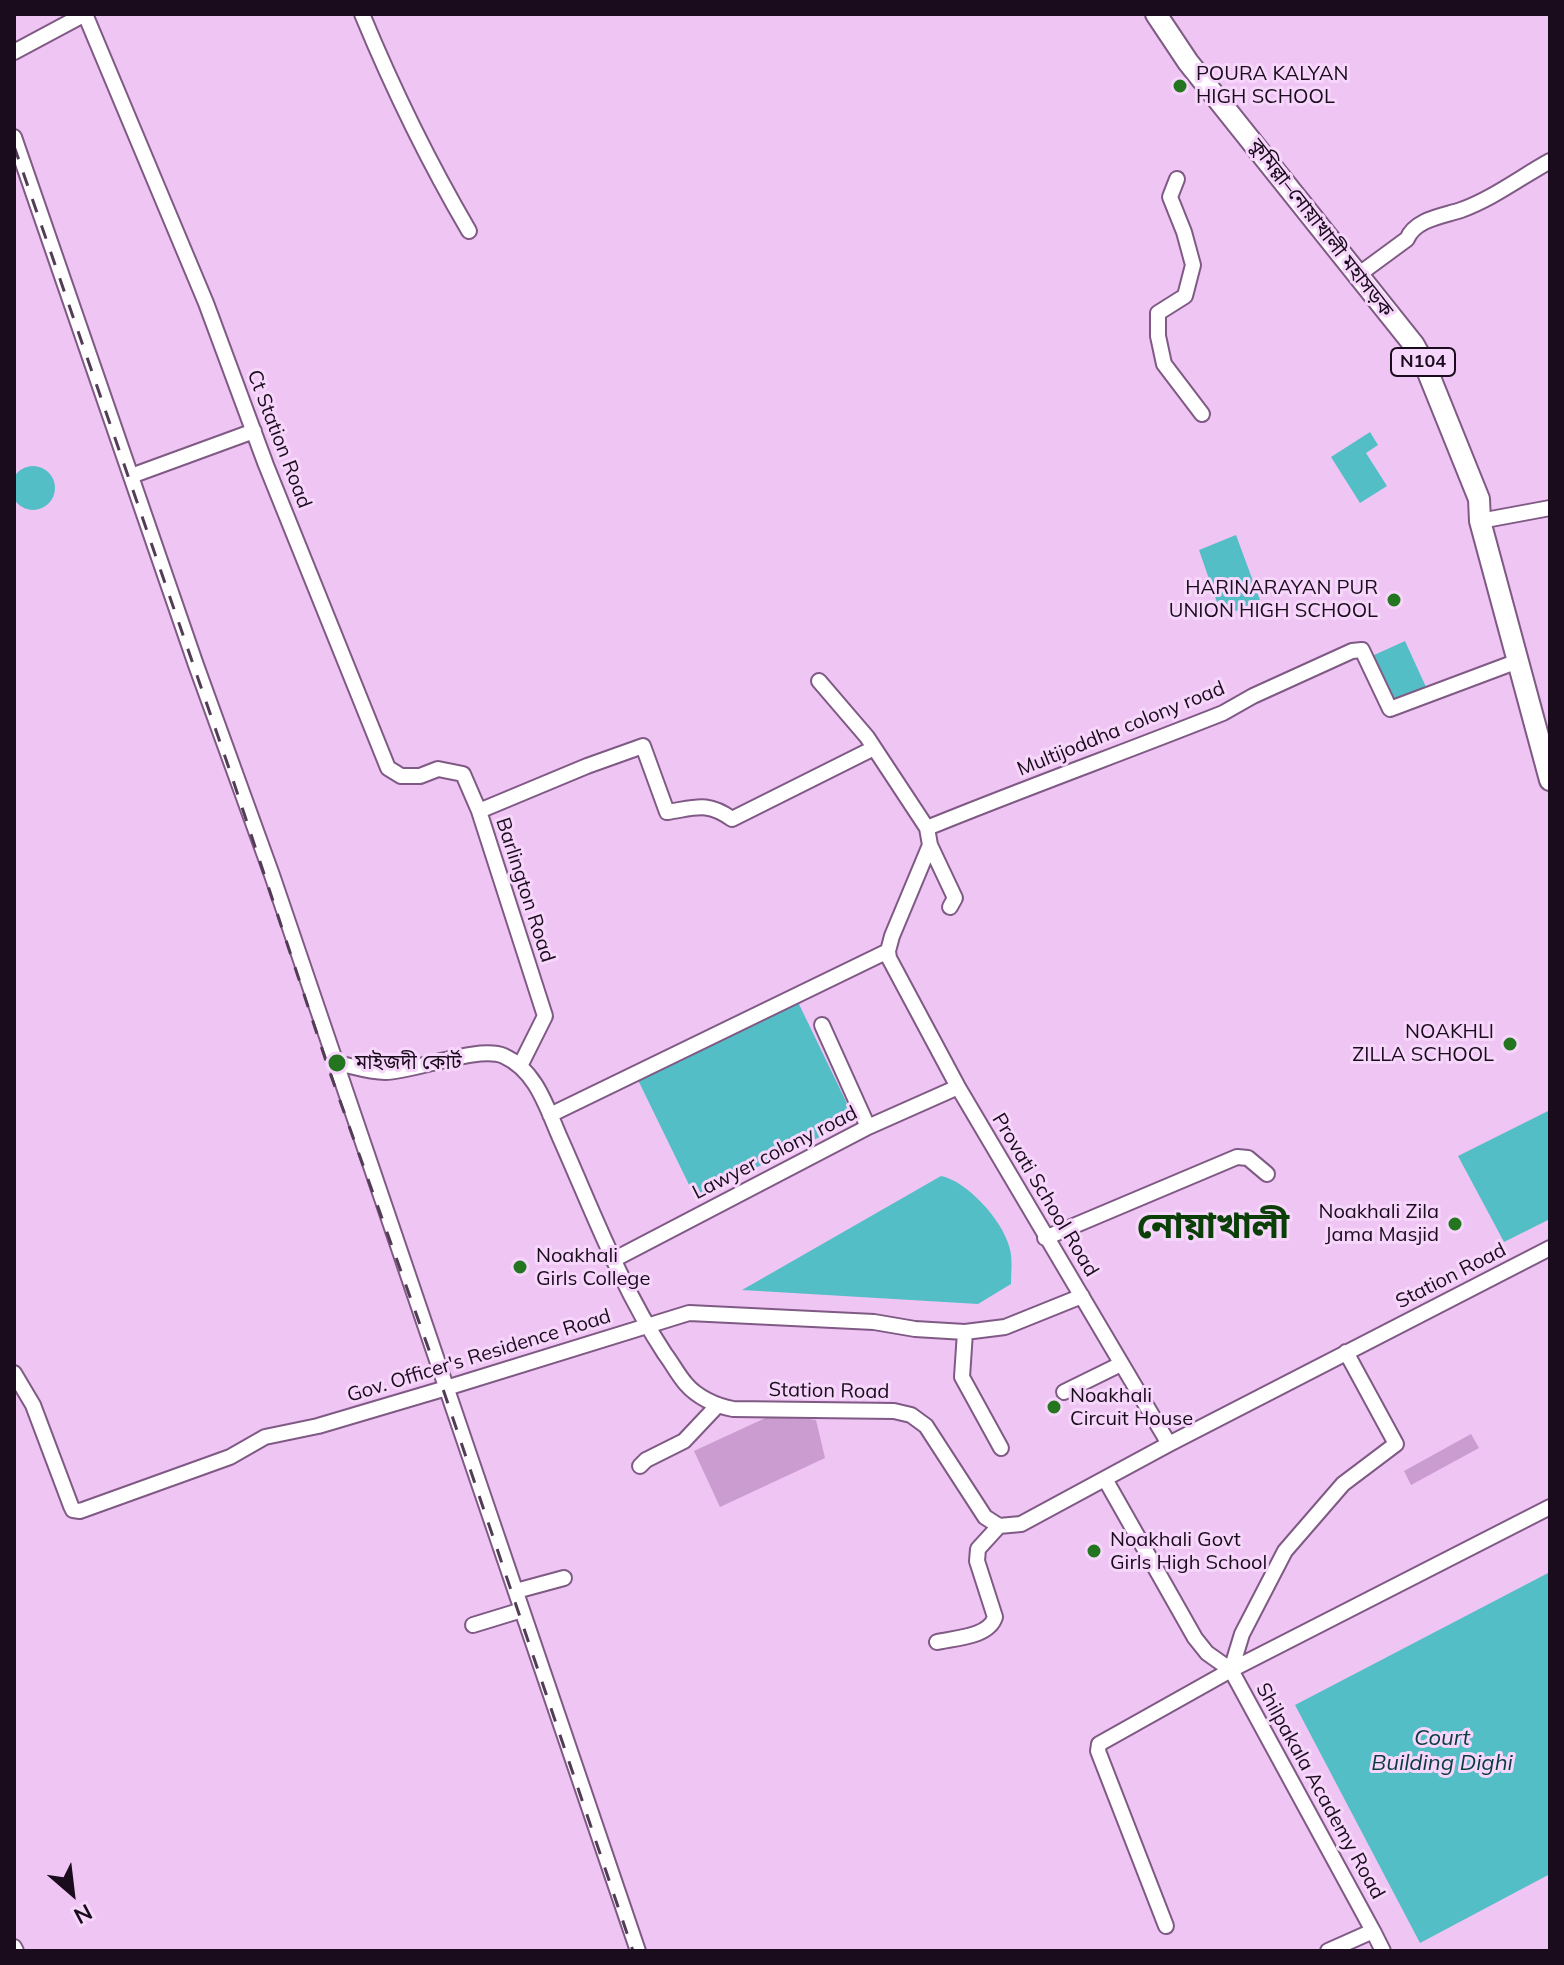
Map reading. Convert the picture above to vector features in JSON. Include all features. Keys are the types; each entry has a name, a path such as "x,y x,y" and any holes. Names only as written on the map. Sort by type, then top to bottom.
{"highway":[{"name":"কুমিল্লা–নোয়াখালী মহাসড়ক","path":"1156,14 1188,62 1414,345 1425,365 1479,499 1480,521 1550,780"}],"street":[{"path":"14,52 85,14"},
{"name":"Ct Station Road","path":"85,14 206,303 388,768 401,776 420,776 438,769 463,774 479,811"},
{"path":"362,14 411,125 469,231"},
{"path":"14,137 337,1063 638,1951"},
{"path":"1358,275 1407,239 1410,231 1481,201 1550,161"},
{"path":"1177,179 1170,197 1193,265 1185,296 1158,313 1158,336 1164,364 1202,414"},
{"path":"131,476 254,431"},
{"path":"1480,521 1550,508"},
{"name":"Multijoddha colony road","path":"933,827 978,805 1026,790 1223,713 1352,651 1362,650 1390,709 1518,661"},
{"path":"550,1115 888,951 930,845 933,827 819,681"},
{"name":"Barlington Road","path":"520,1066 545,1016 479,811 643,746 667,812 707,806 720,810 732,819 874,748"},
{"path":"930,845 955,898 950,907"},
{"name":"Provati School Road","path":"888,951 901,984 935,1047 1169,1444"},
{"path":"822,1025 868,1127"},
{"path":"337,1063 383,1072 488,1052 502,1055 528,1072 613,1260 647,1326 686,1385 717,1406 684,1441 640,1466"},
{"name":"Lawyer colony road","path":"613,1260 868,1127 958,1087"},
{"path":"1045,1238 1237,1157 1248,1158 1267,1174"},
{"name":"Station Road","path":"717,1406 733,1409 894,1411 911,1415 926,1426 985,1517 999,1526 1021,1524 1169,1444 1550,1248"},
{"name":"Gov. Officer's Residence Road","path":"14,1373 33,1405 71,1506 73,1510 80,1511 230,1457 265,1437 318,1426 689,1313 874,1322 915,1329 965,1332 1005,1327 1082,1296"},
{"path":"965,1332 962,1377 1001,1448"},
{"path":"1231,1670 1242,1634 1285,1551 1343,1484 1396,1444 1346,1352"},
{"path":"1064,1392 1121,1364"},
{"path":"1105,1479 1195,1638 1207,1653 1231,1670"},
{"path":"1166,1926 1097,1747 1231,1670 1550,1507"},
{"path":"937,1642 982,1632 993,1624 995,1617 977,1561 978,1549 999,1526"},
{"path":"516,1591 564,1578"},
{"path":"473,1625 522,1610"},
{"name":"Shilpakala Academy Road","path":"1231,1670 1383,1951"},
{"path":"1328,1951 1373,1931"}],"shaded area":[{"path":"774,1414 816,1420 825,1458 720,1507 694,1451"},
{"path":"1471,1434 1479,1448 1411,1485 1404,1471"}],"water":[{"path":"1370,432 1378,445 1366,453 1387,486 1360,503 1331,457"},
{"path":"33,466 49,472 55,488 49,504 33,510 17,504 11,488 17,472"},
{"path":"1236,535 1260,600 1225,616 1218,605 1199,550"},
{"path":"1405,641 1426,687 1394,701 1372,656"},
{"path":"797,1000 855,1120 695,1197 637,1078"},
{"path":"1550,1110 1550,1219 1504,1242 1458,1156"},
{"path":"941,1176 962,1185 982,1203 999,1225 1009,1246 1011,1284 978,1304 742,1290"},
{"name":"Court Building Dighi","path":"1550,1572 1550,1874 1420,1943 1295,1705"}],"railway":[{"path":"14,146 230,771 329,1070 443,1389 633,1951"}],"place":[{"name":"POURA KALYAN HIGH SCHOOL","path":"1180,86"},
{"name":"HARINARAYAN PUR UNION HIGH SCHOOL","path":"1394,600"},
{"name":"NOAKHLI ZILLA SCHOOL","path":"1510,1044"},
{"name":"মাইজদী কোর্ট","path":"337,1063"},
{"name":"Noakhali Zila Jama Masjid","path":"1455,1224"},
{"name":"Noakhali Girls College","path":"520,1267"},
{"name":"Noakhali Circuit House","path":"1054,1407"},
{"name":"Noakhali Govt Girls High School","path":"1094,1551"}],"district":[{"name":"নোয়াখালী","path":"1213,1227"}]}
